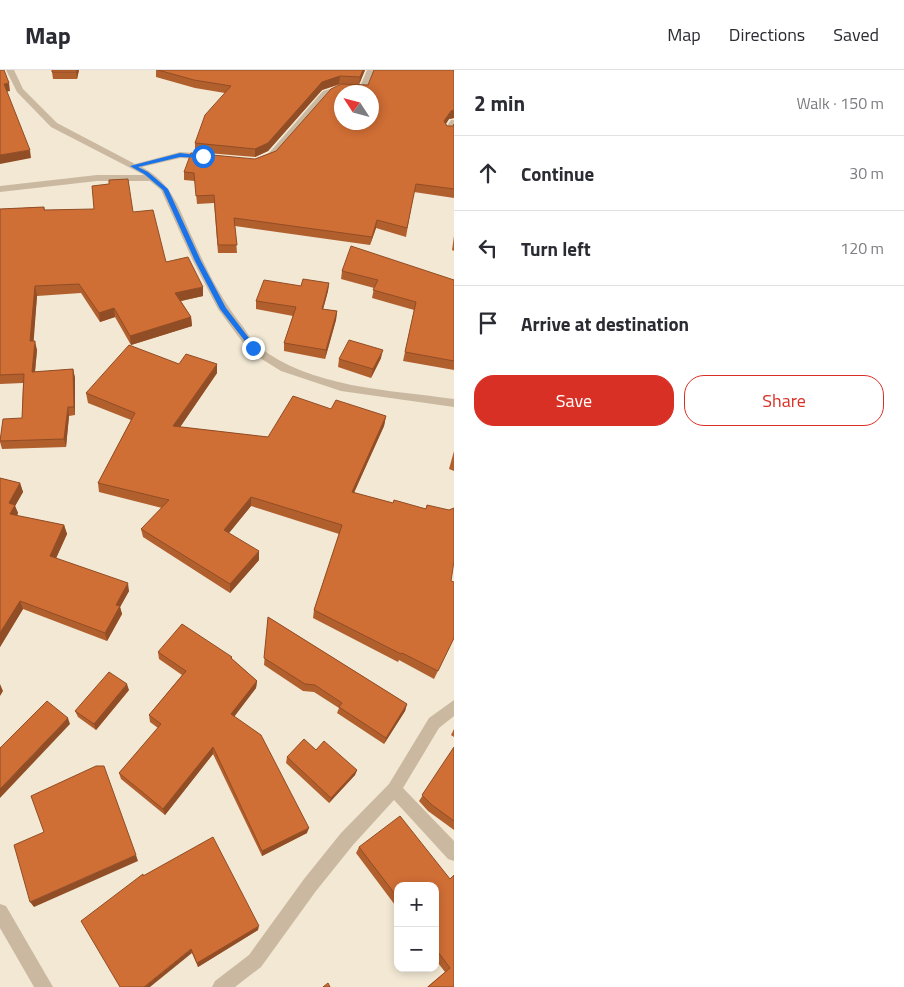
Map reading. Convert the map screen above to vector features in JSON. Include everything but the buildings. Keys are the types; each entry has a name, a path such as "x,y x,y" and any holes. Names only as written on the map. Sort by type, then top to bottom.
{"street":[{"path":"10,70 20,90 54,125 133,166 153,178 165,189 198,261 223,309 253,348 285,368 340,387 454,403"},
{"path":"255,162 272,155 326,93 339,88 363,89 371,70"},
{"path":"448,130 454,122"},
{"path":"133,166 180,155 213,157"},
{"path":"0,189 97,178 153,178"},
{"path":"221,987 255,961 310,885 347,839 394,789 434,723 454,707"},
{"path":"394,789 454,853"},
{"path":"0,912 44,987"}],"route":[{"path":"203,156 180,155 133,166 146,173 165,189 198,261 223,309 253,348"}]}
